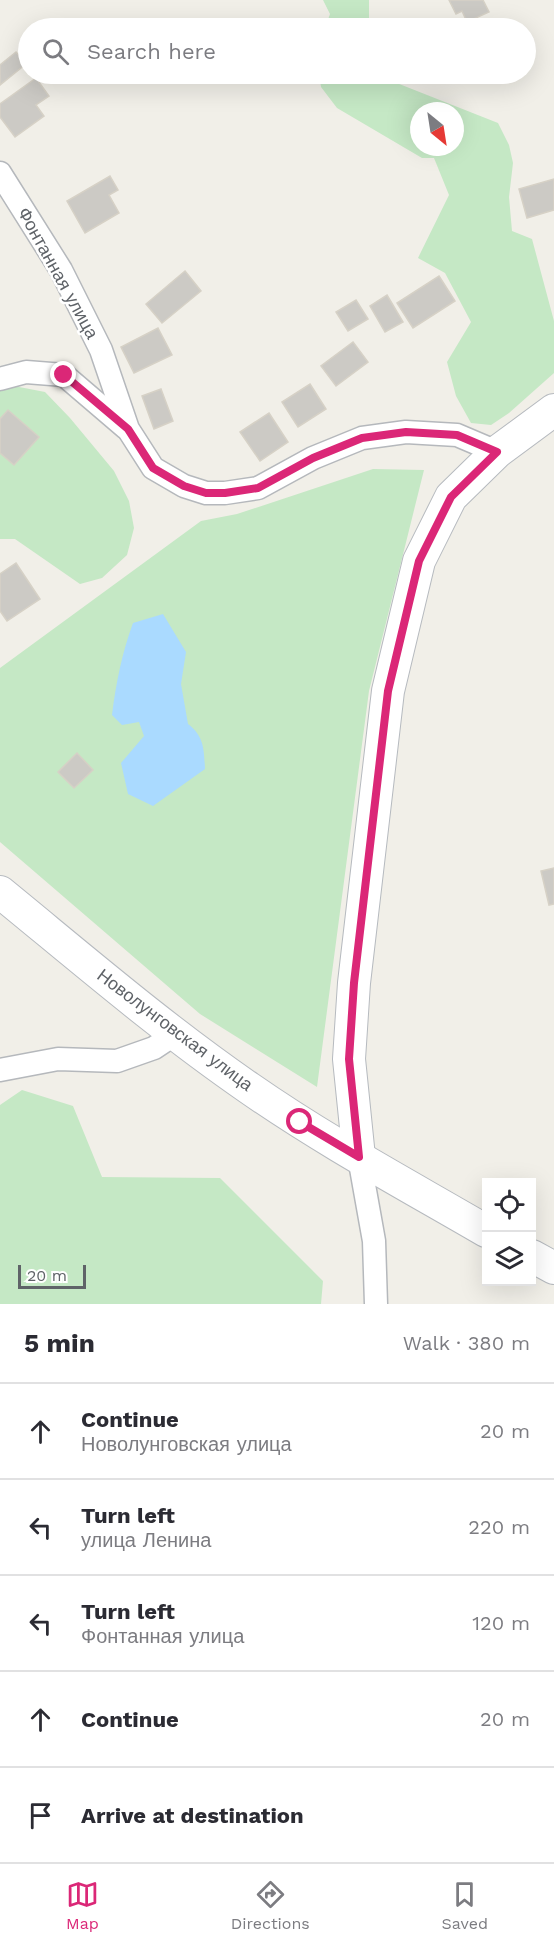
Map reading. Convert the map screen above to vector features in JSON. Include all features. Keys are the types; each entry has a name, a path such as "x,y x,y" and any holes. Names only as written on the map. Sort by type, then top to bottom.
{"street":[{"name":"Фонтанная улица","path":"0,173 62,270 106,365 128,429 153,468 184,486 206,493 225,493 258,488 313,458 362,438 406,432 457,435 497,452"},
{"path":"0,379 26,372 64,375 106,365"},
{"path":"64,375 128,429"},
{"path":"376,1304 374,1241 359,1157 349,1059 354,983 388,691 419,561 451,497 497,452 554,410"},
{"name":"Новолунговская улица","path":"0,892 175,1034 249,1088 300,1122 482,1229"},
{"path":"0,1070 58,1059 117,1061 154,1048 175,1034"},
{"path":"536,1259 554,1268"}],"green space":[{"path":"323,0 369,0 369,18 329,18 330,14"},
{"path":"321,84 399,84 445,102 410,102 410,151 337,108"},
{"path":"464,110 498,123 509,145 513,163 509,197 512,231 532,239 554,321 554,373 509,413 491,425 471,423 456,396 447,362 471,322 445,273 418,258 449,195 434,158 419,156 464,156"},
{"path":"14,386 45,392 114,471 129,501 134,528 127,555 102,578 80,584 15,539 0,539 0,391"},
{"path":"373,469 424,470 369,691 317,1087 200,1014 0,842 0,668 201,521 237,514"},
{"path":"22,1090 73,1106 102,1177 220,1178 323,1281 321,1304 0,1304 0,1105"}],"water":[{"path":"163,614 186,652 181,684 188,724 200,738 205,769 153,806 128,794 121,763 144,736 139,722 122,725 112,715 120,668 133,623"}],"building":[{"path":"449,0 483,0 489,12 476,18 465,18 462,11 456,14"},
{"path":"16,52 18,54 18,70 0,85 0,65"},
{"path":"28,84 40,84 49,96 36,105 44,116 15,137 0,117 0,104"},
{"path":"110,176 118,190 109,195 119,213 85,233 67,201"},
{"path":"554,179 554,210 527,218 519,189"},
{"path":"185,271 201,291 162,323 146,304"},
{"path":"439,276 455,301 413,328 397,303"},
{"path":"387,295 403,322 385,332 370,306"},
{"path":"356,300 368,319 348,331 336,312"},
{"path":"158,328 172,355 134,373 121,347"},
{"path":"353,342 368,362 336,386 321,366"},
{"path":"310,384 326,409 298,427 282,402"},
{"path":"161,389 173,421 154,429 142,396"},
{"path":"8,410 39,437 14,465 0,453 0,419"},
{"path":"269,413 288,442 260,461 240,432"},
{"path":"16,563 40,599 7,621 0,611 0,574"},
{"path":"77,753 93,770 74,788 58,772"},
{"path":"554,868 554,904 549,905 541,871"}],"route":[{"path":"64,375 128,429 153,468 184,486 206,493 225,493 258,488 313,458 362,438 406,432 457,435 497,452 451,497 419,561 388,691 354,983 349,1059 359,1157 300,1122"}]}
